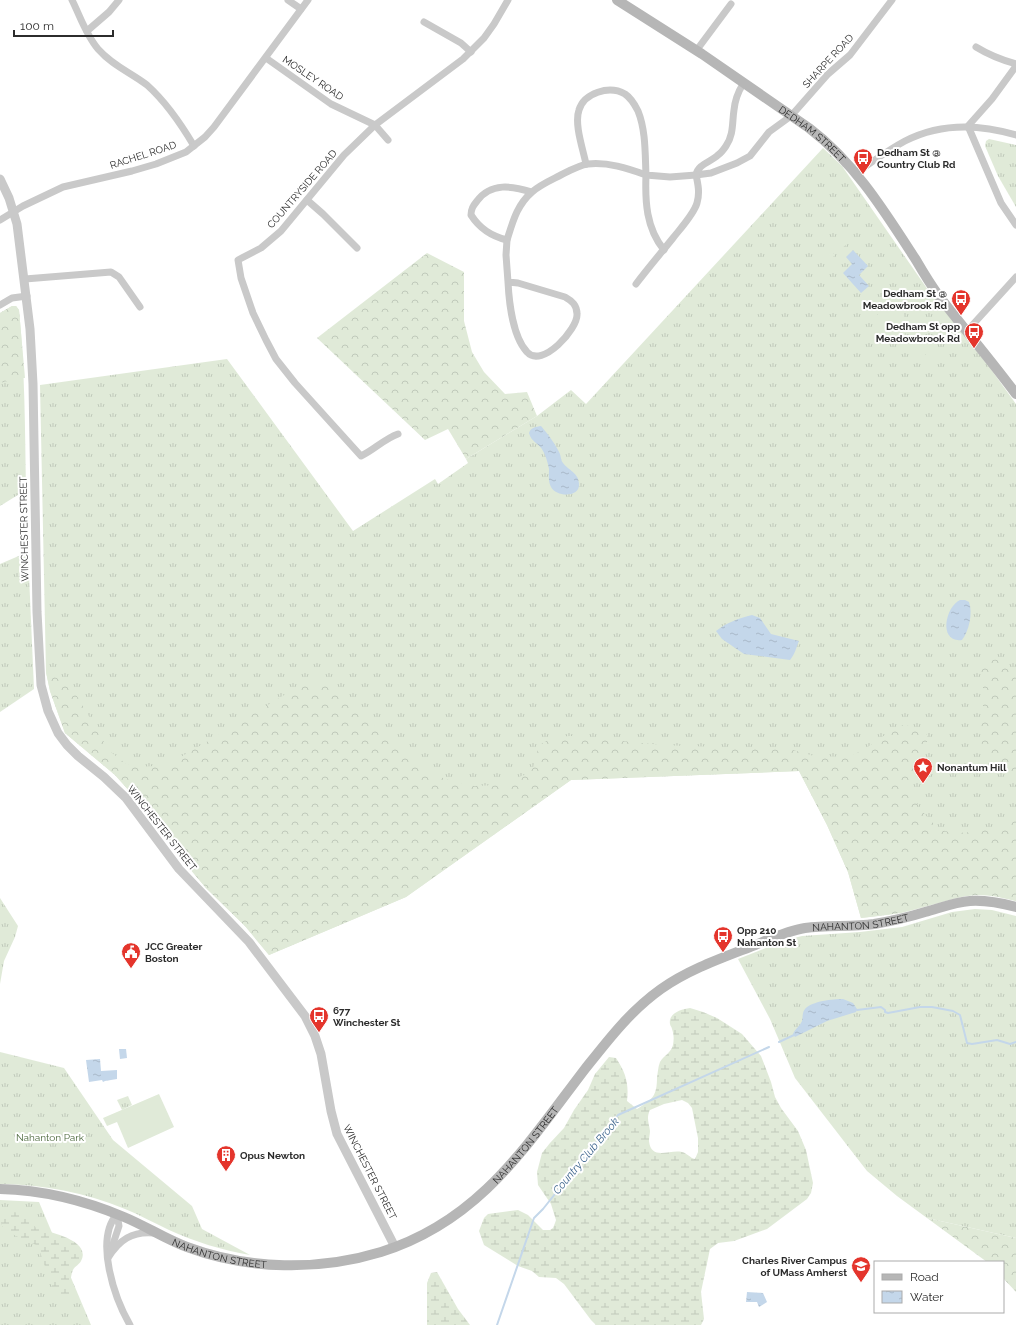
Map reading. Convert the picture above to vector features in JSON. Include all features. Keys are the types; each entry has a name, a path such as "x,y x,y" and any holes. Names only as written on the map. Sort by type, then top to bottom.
{"main road":[{"name":"DEDHAM STREET","path":"617,0 630,4 743,84 823,138 856,173 938,295 994,364 1016,394"},
{"name":"NAHANTON STREET","path":"0,1189 26,1191 83,1203 117,1214 181,1244 210,1254 243,1262 273,1265 309,1265 340,1262 375,1254 418,1238 457,1215 479,1197 514,1160 625,1021 658,992 686,973 712,961 798,930 822,926 866,925 888,922 966,901 992,902 1016,907"}],"street":[{"path":"72,0 92,41 108,60 136,78 156,94 171,112 194,146"},
{"path":"86,31 109,12 119,0"},
{"path":"288,0 301,9"},
{"name":"RACHEL ROAD","path":"0,220 14,211 63,187 132,171 156,164 186,152 205,137 214,127 308,0"},
{"name":"COUNTRYSIDE ROAD","path":"398,434 386,439 361,456 286,372 266,340 254,313 241,278 238,260 261,248 276,235 344,155 375,125 452,69 471,52 490,30 508,0"},
{"name":"SHARPE ROAD","path":"586,164 606,164 624,167 646,174 670,178 711,173 737,163 750,156 768,132 791,116 828,74 850,55 892,0"},
{"path":"696,51 731,4"},
{"path":"424,22 461,43 471,52"},
{"path":"968,126 992,99 1016,65 985,53 976,47"},
{"name":"MOSLEY ROAD","path":"266,58 331,104 375,125 388,140"},
{"path":"636,284 650,264 664,250 684,224 697,204 699,189 696,175 697,171 702,165 720,154 727,145 731,135 738,93 743,84"},
{"path":"508,282 518,283 566,297 576,306 578,315 576,323 555,348 543,356 536,357 527,352 519,338 513,319 509,300 506,255 507,240 514,215 525,198 539,186 586,164 578,128 577,117 579,109 589,96 606,90 616,91 625,95 631,100 638,111 644,135 646,203 648,215 653,232 664,250"},
{"path":"968,126 1001,203 1016,225"},
{"path":"856,173 905,141 927,132 945,128 968,126 1007,132 1016,135"},
{"name":"WINCHESTER STREET","path":"0,179 14,211 18,229 27,296 32,356 37,612 41,685 48,711 58,733 67,745 109,781 126,798 176,865 210,903 249,942 305,1016 315,1036 321,1054 333,1120 339,1138 379,1212 395,1247"},
{"path":"507,240 486,232 475,222 471,215 473,206 483,195 495,188 510,186 532,192"},
{"path":"307,200 357,248"},
{"path":"25,280 108,272 113,273 118,276 140,307"},
{"path":"967,331 1016,277"},
{"path":"0,305 12,298 27,296"},
{"path":"117,1214 118,1228 108,1258 113,1287 130,1325"},
{"path":"108,1258 118,1244 129,1236 143,1233 156,1233"}],"green space":[{"path":"989,139 1016,145 1016,207 998,176 985,146 986,141"},
{"path":"823,148 842,166 926,287 990,368 1016,404 1016,901 990,895 968,895 901,913 861,918 848,872 827,825 799,771 571,780 406,897 269,955 245,926 206,888 185,863 140,803 115,775 65,733 50,691 46,672 40,385 227,359 353,531 435,479 438,484 468,463 466,459 537,416 571,390 586,404"},
{"path":"838,235 847,244 842,248 833,239"},
{"path":"832,240 841,249 837,254 828,244"},
{"path":"826,245 835,255 831,259 822,250"},
{"path":"427,253 464,272 464,321 472,352 484,372 505,394 527,392 537,416 466,459 448,429 425,440 317,338"},
{"path":"12,306 16,306 19,310 21,332 26,490 0,506 0,313"},
{"path":"12,306 16,306 19,310 25,378 0,383 0,313"},
{"path":"889,312 889,336 878,336 878,313"},
{"path":"893,312 904,312 905,335 894,336"},
{"path":"911,335 922,335 922,358 911,358"},
{"path":"926,342 937,342 937,365 926,365"},
{"path":"28,552 34,689 0,712 0,564"},
{"path":"999,659 1006,664 1016,678 1016,785 1005,772 994,765 982,749 980,727 983,710 983,680 981,671 984,661"},
{"path":"46,672 62,681 74,691 112,753 125,763 137,767 156,766 172,762 309,681 321,683 352,703 367,720 424,768 445,779 473,786 499,785 524,775 533,768 539,745 554,737 571,736 663,745 793,750 814,756 846,757 862,751 892,730 903,725 921,728 927,735 927,742 914,771 908,790 932,822 943,830 957,833 975,831 1001,825 1016,814 1016,901 1001,897 976,895 965,896 888,915 861,918 848,872 827,825 799,771 571,780 406,897 269,955 245,926 206,888 185,863 140,803 115,775 65,733 50,691"},
{"path":"0,898 18,926 15,937 4,961 0,984"},
{"path":"975,909 992,910 1016,916 1016,1238 927,1218 867,1171 795,1078 770,1019 738,959 786,940 802,936 860,932 902,927 952,912"},
{"path":"690,1008 717,1018 742,1034 761,1056 775,1097 798,1131 806,1150 813,1183 811,1193 807,1199 767,1229 734,1241 718,1243 710,1249 701,1292 704,1319 701,1325 596,1325 564,1284 556,1278 539,1277 532,1271 518,1266 484,1245 479,1231 484,1218 488,1214 518,1210 528,1215 543,1230 550,1230 553,1228 556,1220 551,1204 538,1185 537,1172 542,1153 564,1128 588,1090 595,1074 609,1057 616,1058 622,1069 628,1089 627,1101 637,1109 647,1102 655,1093 660,1062 671,1050 673,1045 674,1039 670,1024 671,1017 676,1012","holes":["682,1100 688,1103 692,1108 698,1138 698,1152 695,1159 685,1153 677,1151 662,1153 653,1151 650,1147 649,1141 650,1131 648,1118 650,1110 664,1104"]},
{"name":"Nahanton Park","path":"0,1052 64,1068 113,1140 192,1206 202,1229 250,1255 229,1251 199,1242 169,1230 131,1211 95,1198 64,1190 16,1184 0,1184"},
{"path":"159,1094 174,1127 128,1148 117,1122 107,1126 103,1118"},
{"path":"128,1096 132,1105 122,1110 117,1100"},
{"path":"0,1200 39,1202 91,1325 0,1325"},
{"path":"12,1212 24,1214 36,1228 68,1238 75,1242 80,1248 83,1254 80,1262 72,1274 68,1301 65,1302 61,1299 53,1286 39,1249 36,1245 5,1231 1,1223 0,1214"},
{"path":"927,1218 1016,1238 1016,1292 1004,1279 1004,1261 986,1261"},
{"path":"437,1272 458,1309 470,1325 427,1325 427,1283 431,1273"}],"water":[{"path":"853,250 868,266 859,275 869,286 861,293 843,273 852,264 846,257"},
{"path":"541,426 556,447 562,462 575,474 579,480 578,489 572,494 558,493 551,487 549,480 549,469 545,455 529,433 532,428"},
{"path":"960,600 969,602 971,611 968,627 962,640 954,639 949,636 946,624 951,610"},
{"path":"752,615 760,618 771,634 799,641 790,660 744,654 722,639 716,631 733,621"},
{"path":"843,999 853,1003 857,1009 856,1012 827,1021 795,1037 793,1034 802,1021 804,1010 808,1006 823,1001"},
{"path":"119,1049 126,1049 127,1058 120,1059"},
{"path":"100,1059 101,1071 117,1070 117,1079 103,1082 102,1080 89,1082 86,1060"},
{"path":"747,1292 763,1293 767,1302 759,1307 757,1302 746,1302"}],"waterway":[{"name":"Country Club Brook","path":"857,1010 881,1007 888,1013 920,1007 932,1007 953,1011 960,1015 967,1043 972,1044 997,1040 1010,1044 1016,1042"},
{"name":"Country Club Brook","path":"779,1042 794,1035"},
{"name":"Country Club Brook","path":"497,1325 534,1218 543,1209 618,1115 769,1047"}],"place":[{"name":"Dedham St @ Country Club Rd","path":"863,175"},
{"name":"Dedham St @ Meadowbrook Rd","path":"961,316"},
{"name":"Dedham St opp Meadowbrook Rd","path":"974,349"},
{"name":"Nonantum Hill","path":"923,784"},
{"name":"Opp 210 Nahanton St","path":"723,953"},
{"name":"JCC Greater Boston","path":"131,969"},
{"name":"677 Winchester St","path":"319,1033"},
{"name":"Opus Newton","path":"226,1172"},
{"name":"Charles River Campus of UMass Amherst","path":"861,1283"}]}
